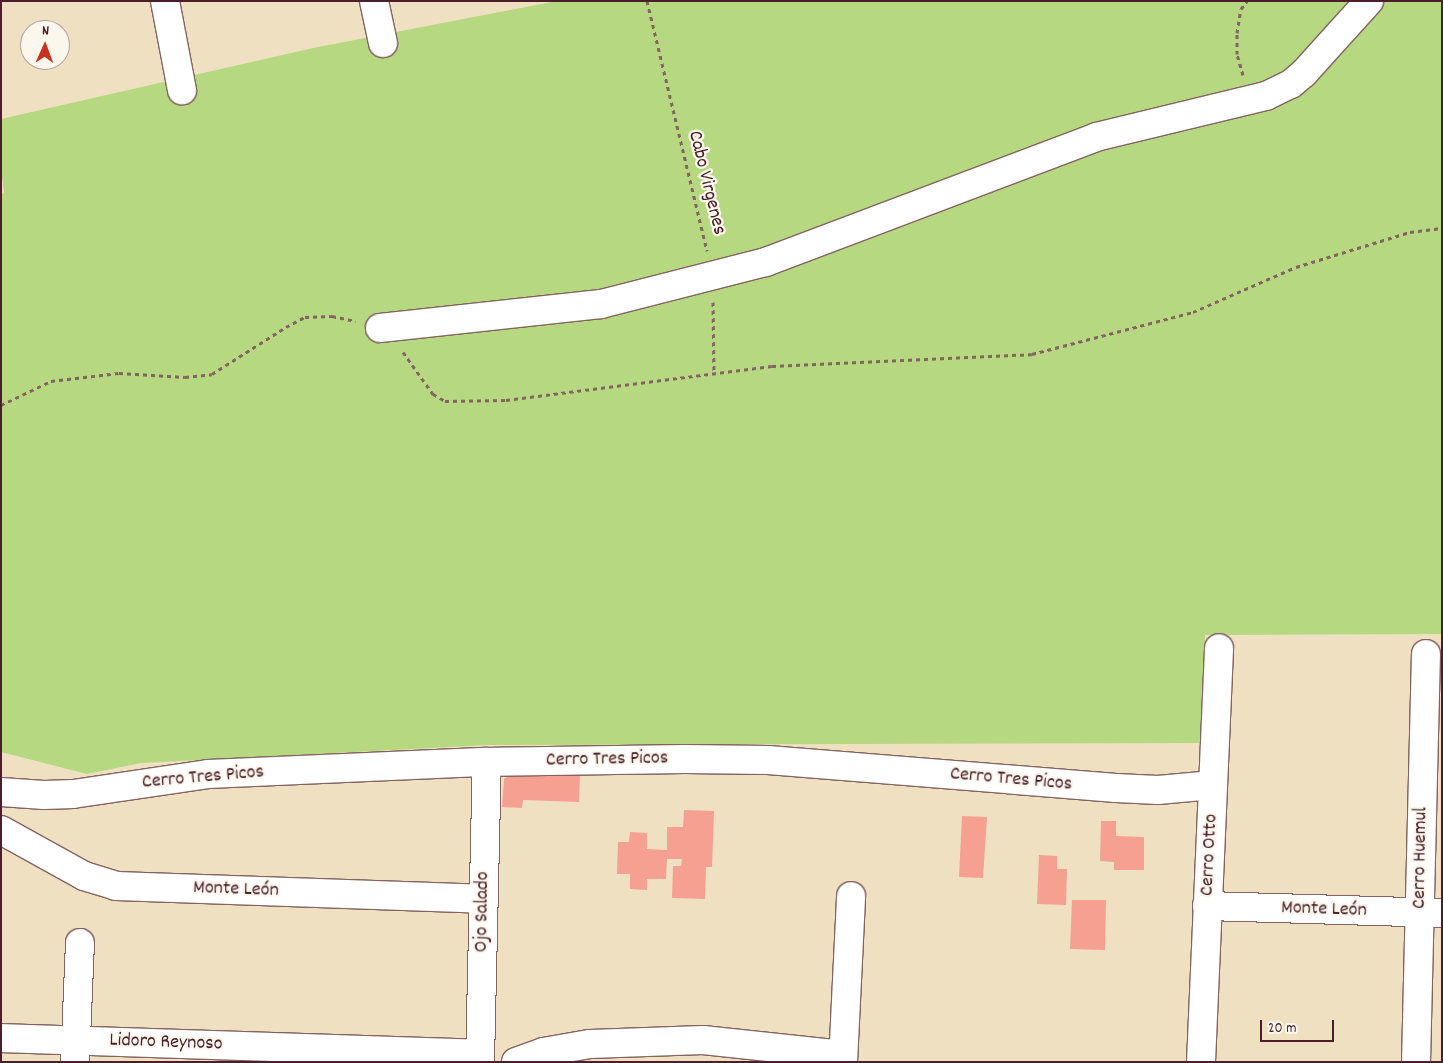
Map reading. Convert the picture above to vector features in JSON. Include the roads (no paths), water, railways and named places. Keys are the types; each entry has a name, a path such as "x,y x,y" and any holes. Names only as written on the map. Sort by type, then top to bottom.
{"street":[{"path":"165,1 182,90"},
{"path":"374,1 383,43"},
{"path":"380,328 601,304 766,262 1096,137 1266,96 1291,84 1304,73 1369,1"},
{"name":"Cerro Otto","path":"1201,1062 1219,648"},
{"name":"Cerro Huemul","path":"1416,1062 1431,913 1426,654"},
{"name":"Cerro Tres Picos","path":"1,792 44,795 73,794 208,774 487,762 768,760 1116,788 1158,790 1213,785"},
{"name":"Ojo Salado","path":"480,1058 487,762"},
{"name":"Monte León","path":"1,830 84,876 116,886 484,899"},
{"path":"516,1062 543,1052 590,1044 703,1040 843,1058 851,896"},
{"name":"Monte León","path":"1207,906 1431,913"},
{"path":"75,1051 80,943"},
{"name":"Lidoro Reynoso","path":"1,1038 75,1051 480,1058"}]}
